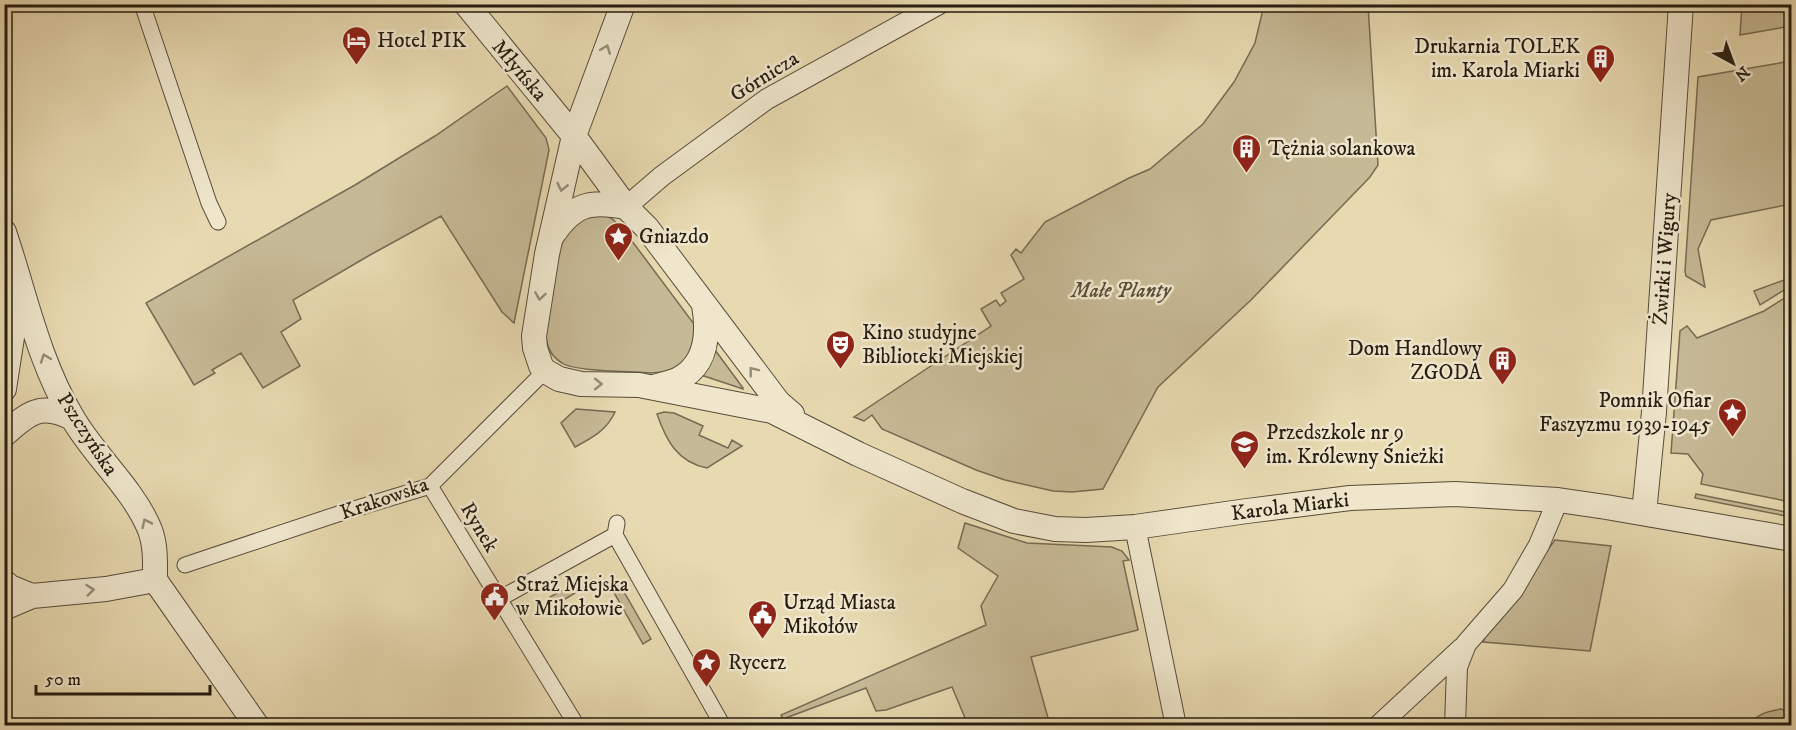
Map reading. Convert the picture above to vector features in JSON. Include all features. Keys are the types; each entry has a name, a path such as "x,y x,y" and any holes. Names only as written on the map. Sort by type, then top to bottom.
{"street":[{"path":"142,4 209,203 218,222"},
{"name":"Młyńska","path":"466,4 574,136 626,207"},
{"path":"551,238 559,225 583,206 603,203 626,207 647,228 704,305 706,344 697,363 678,380 654,387 628,384 581,384 559,379 545,371 538,361 535,348 534,336 551,238 574,136 623,4"},
{"name":"Górnicza","path":"626,207 662,176 767,99 939,4"},
{"name":"Żwirki i Wigury","path":"1644,513 1654,412 1682,4"},
{"name":"Pszczyńska","path":"4,232 51,375 72,418 142,516 150,531 154,548 155,580"},
{"name":"Pszczyńska","path":"4,389 20,284"},
{"name":"Karola Miarki","path":"704,305 778,402 808,428"},
{"name":"Krakowska","path":"185,565 430,486 545,371"},
{"name":"Karola Miarki","path":"654,387 772,411 931,487 1014,521 1055,529 1135,527 1361,498 1455,494 1558,500 1791,539"},
{"path":"4,435 37,411 56,410 72,418"},
{"name":"Rynek","path":"430,486 577,726"},
{"path":"1378,726 1466,644 1513,590 1539,545 1558,500"},
{"path":"1135,527 1176,726"},
{"path":"496,594 616,529 723,726"},
{"path":"4,608 32,596 105,589 155,580 257,726"},
{"path":"4,582 32,596"},
{"path":"1455,726 1457,667 1466,644"}],"green space":[{"name":"Małe Planty","path":"1264,5 1368,5 1378,165 1370,177 1251,300 1158,387 1103,489 1053,491 1005,480 976,470 882,429 872,415 864,421 854,417 991,326 981,309 996,300 1000,306 1006,301 1001,293 1024,279 1011,255 1016,249 1021,253 1045,222 1150,169 1203,124 1234,82 1255,43"},
{"path":"1742,5 1791,5 1791,26 1740,35"},
{"path":"1791,61 1791,204 1711,220 1698,249 1705,287 1686,276 1685,271 1698,77"},
{"path":"507,86 546,138 549,150 514,323 502,312 441,216 293,300 301,319 281,332 300,366 263,388 241,353 212,370 215,373 194,385 146,303 355,185 435,136"},
{"path":"600,213 611,218 623,229 694,324 695,336 691,353 688,359 676,369 651,373 579,368 562,363 549,349 545,332 561,243 571,223"},
{"path":"1787,279 1789,287 1760,305 1754,291"},
{"path":"1791,294 1791,502 1701,484 1703,474 1688,454 1671,453 1680,331 1687,326 1697,338 1764,311"},
{"path":"715,350 743,388 743,389 701,375"},
{"path":"576,409 615,412 603,429 575,447 561,423"},
{"path":"674,413 703,426 699,435 728,448 732,440 742,446 707,468 697,465 680,455 664,433 657,414"},
{"path":"1696,494 1791,513 1791,517 1695,498"},
{"path":"965,523 1027,543 1112,547 1122,551 1129,560 1123,561 1138,630 1031,657 1050,725 968,725 952,687 886,710 876,711 866,688 783,719 781,715 986,625 981,606 998,576 958,548"},
{"path":"1555,540 1611,546 1590,651 1483,642 1488,630"},
{"path":"587,576 592,583 555,605 550,597"},
{"path":"620,585 651,639 643,644 612,589"},
{"path":"1781,709 1791,713 1791,725 1749,725 1763,714"}],"place":[{"name":"Hotel PIK","path":"356,66"},
{"name":"Drukarnia TOLEK im. Karola Miarki","path":"1601,84"},
{"name":"Tężnia solankowa","path":"1247,174"},
{"name":"Gniazdo","path":"618,262"},
{"name":"Kino studyjne Biblioteki Miejskiej","path":"841,370"},
{"name":"Dom Handlowy ZGODA","path":"1503,386"},
{"name":"Pomnik Ofiar Faszyzmu 1939-1945","path":"1732,438"},
{"name":"Przedszkole nr 9 im. Królewny Śnieżki","path":"1245,470"},
{"name":"Straż Miejska w Mikołowie","path":"495,622"},
{"name":"Urząd Miasta Mikołów","path":"762,640"},
{"name":"Rycerz","path":"707,688"}]}
